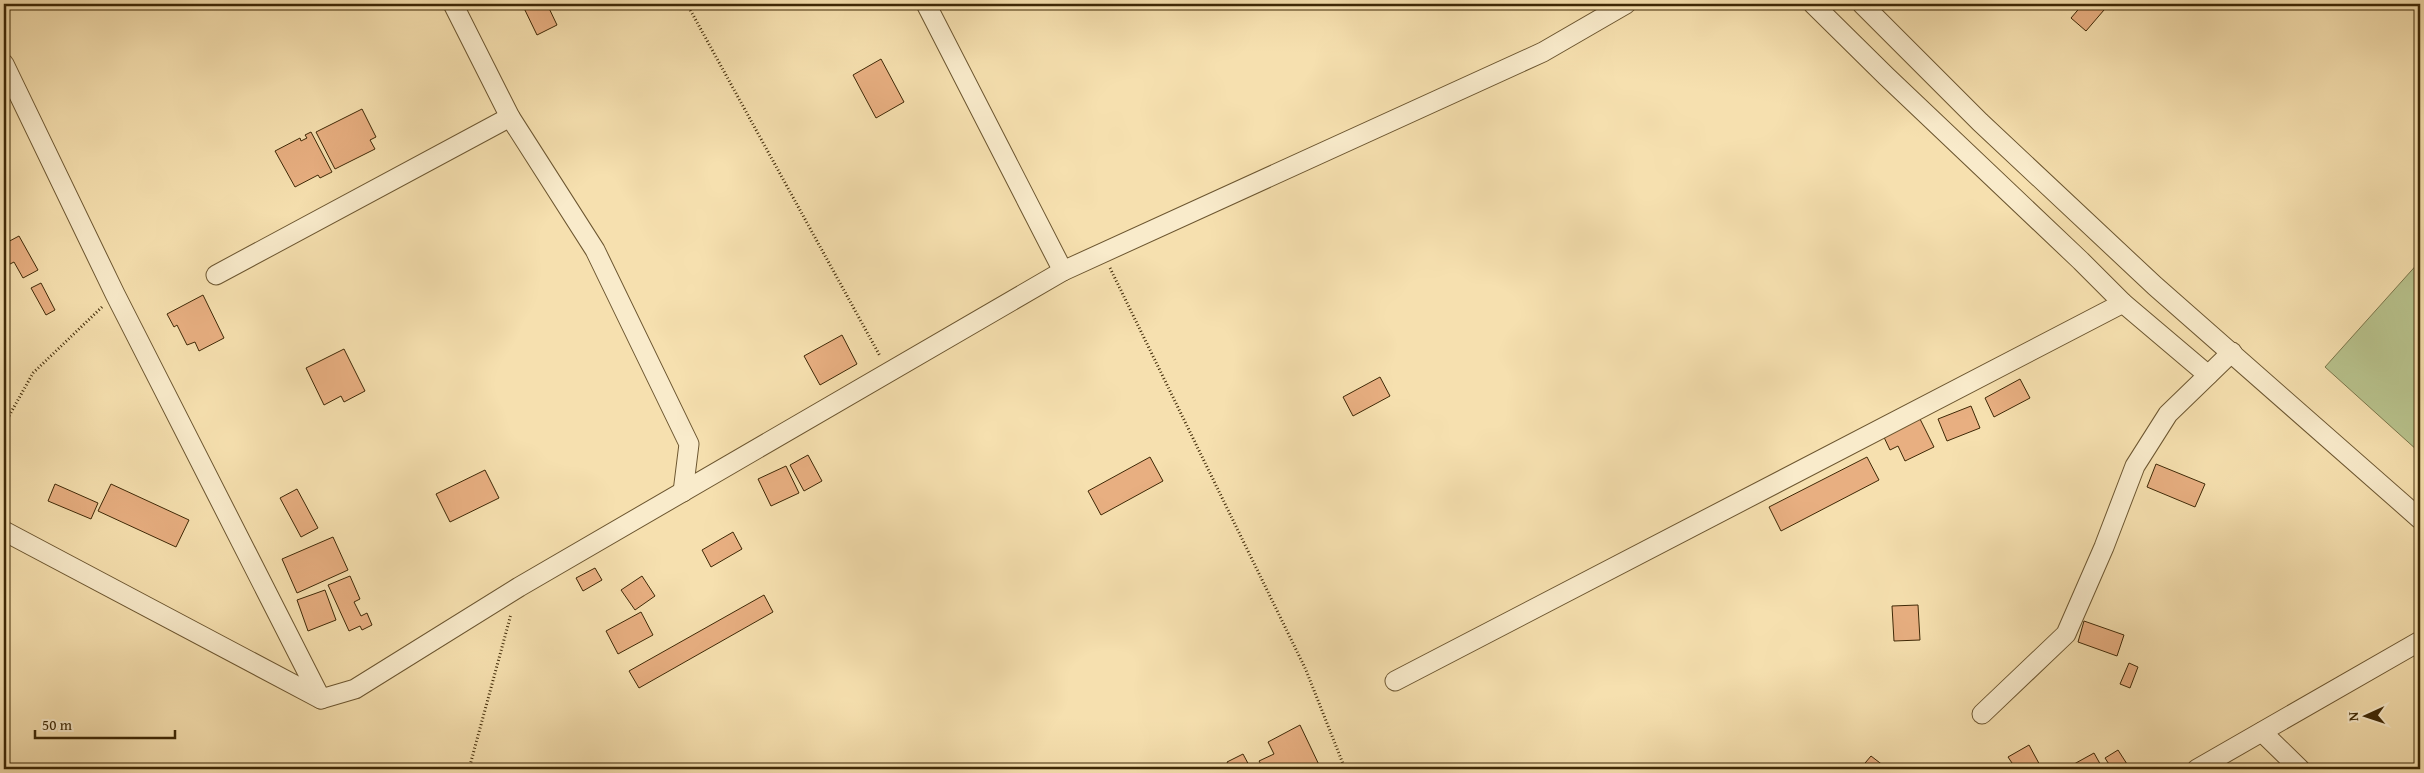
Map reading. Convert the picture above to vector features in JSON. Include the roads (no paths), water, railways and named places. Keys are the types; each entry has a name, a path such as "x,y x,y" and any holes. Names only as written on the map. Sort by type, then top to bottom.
{"street":[{"path":"453,4 510,117 595,250 689,444 683,492"},
{"path":"926,4 1063,271"},
{"path":"4,531 322,698 355,689 519,587 1063,271 1542,52 1626,4"},
{"path":"1813,4 2081,261 2122,303 2208,375"},
{"path":"1862,4 2017,156 2155,286 2420,519"},
{"path":"4,64 115,294 322,698"},
{"path":"216,275 510,117"},
{"path":"1395,681 2122,303"},
{"path":"1982,714 2066,634 2104,547 2135,466 2168,414 2232,352"},
{"path":"2197,769 2420,641"},
{"path":"2262,732 2300,769"}]}
